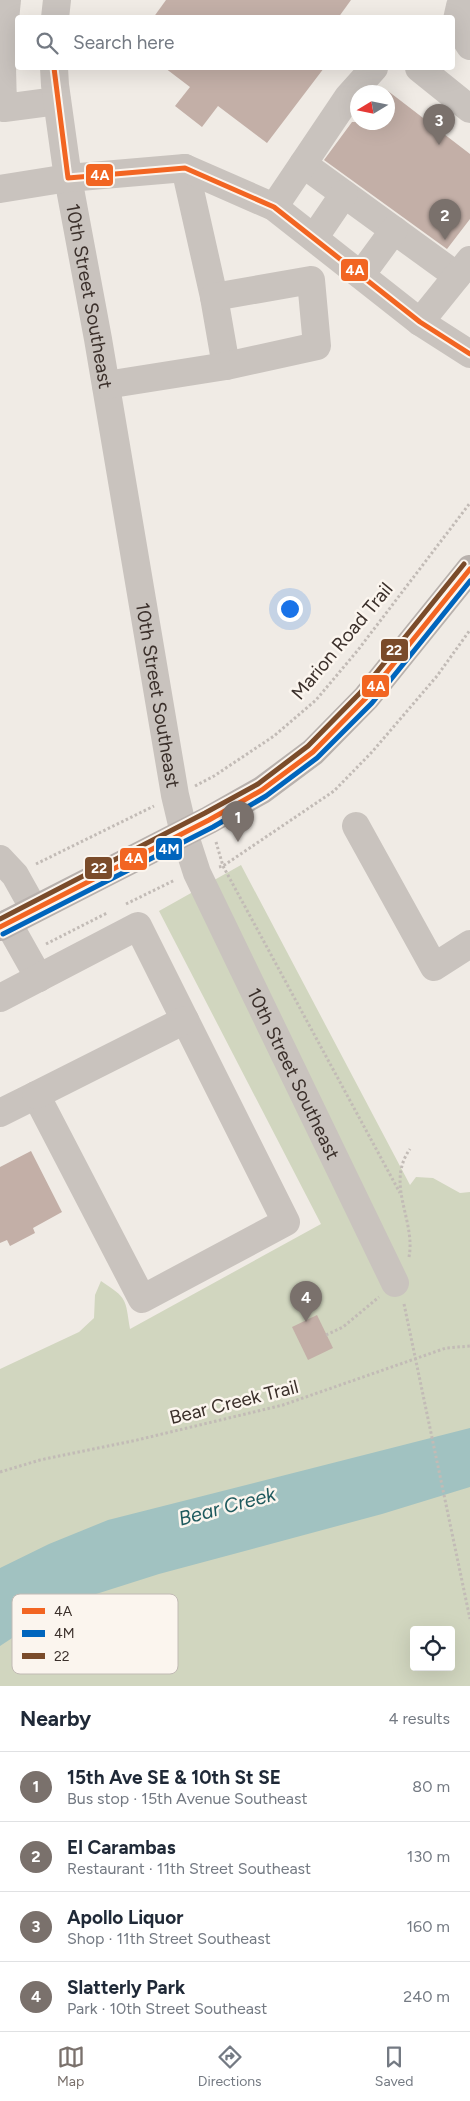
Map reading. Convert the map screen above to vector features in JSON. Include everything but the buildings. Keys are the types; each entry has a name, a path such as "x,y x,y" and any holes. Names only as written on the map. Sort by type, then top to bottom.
{"main road":[{"path":"4,925 184,833 262,790 313,752 366,698 470,569"}],"street":[{"path":"6,0 1,52 1,82 6,119 57,101"},
{"path":"55,15 57,0"},
{"path":"465,0 460,6 456,24 470,46"},
{"name":"10th Street Southeast","path":"54,70 68,178 106,385 175,795 184,833 197,873 395,1283"},
{"path":"274,207 348,97 372,70"},
{"path":"421,70 470,109"},
{"path":"304,164 394,230 463,268 420,322"},
{"path":"185,168 214,297 226,366"},
{"path":"0,189 68,178 185,168 274,207 420,322 467,346"},
{"path":"314,238 344,194"},
{"path":"361,275 394,230"},
{"path":"106,385 226,366 317,346 310,280 214,297"},
{"path":"356,826 434,967 470,944"},
{"path":"8,867 34,909"},
{"path":"4,925 38,978"},
{"path":"0,998 138,926 286,1222 142,1299 36,1096"},
{"path":"0,1113 185,1020"}],"path":[{"name":"Marion Road Trail","path":"8,867 175,795 214,776 267,741 316,700 358,650 470,503"},
{"path":"410,1149 402,1160 400,1194 224,866 334,791 372,752 437,676 470,630"},
{"path":"326,1334 343,1326 395,1283"},
{"name":"Bear Creek Trail","path":"0,1472 40,1460 137,1440 283,1405 334,1389 446,1348 470,1346"},
{"path":"416,1358 470,1619"}],"green space":[{"path":"241,865 410,1185 416,1177 433,1178 460,1193 470,1192 470,1686 0,1686 0,1369 79,1332 94,1318 95,1295 101,1281 124,1300 130,1329 321,1224 159,911"}],"water":[{"name":"Bear Creek","path":"470,1428 470,1487 382,1514 159,1574 96,1594 12,1594 12,1638 0,1646 0,1568 49,1544 108,1520"}],"transit line":[{"name":"4A","path":"54,70 68,178 185,168 274,207 420,322 470,354"},
{"name":"22","path":"0,919 258,784 308,746 360,693 464,564"},
{"name":"4A","path":"0,927 209,820 262,790 313,752 366,698 470,569"},
{"name":"4M","path":"3,934 213,827 266,796 317,758 372,703 470,581"}],"place":[{"name":"Apollo Liquor","path":"439,145"},
{"name":"El Carambas","path":"445,240"},
{"name":"15th Ave SE & 10th St SE","path":"238,842"},
{"name":"Slatterly Park","path":"306,1322"}]}
